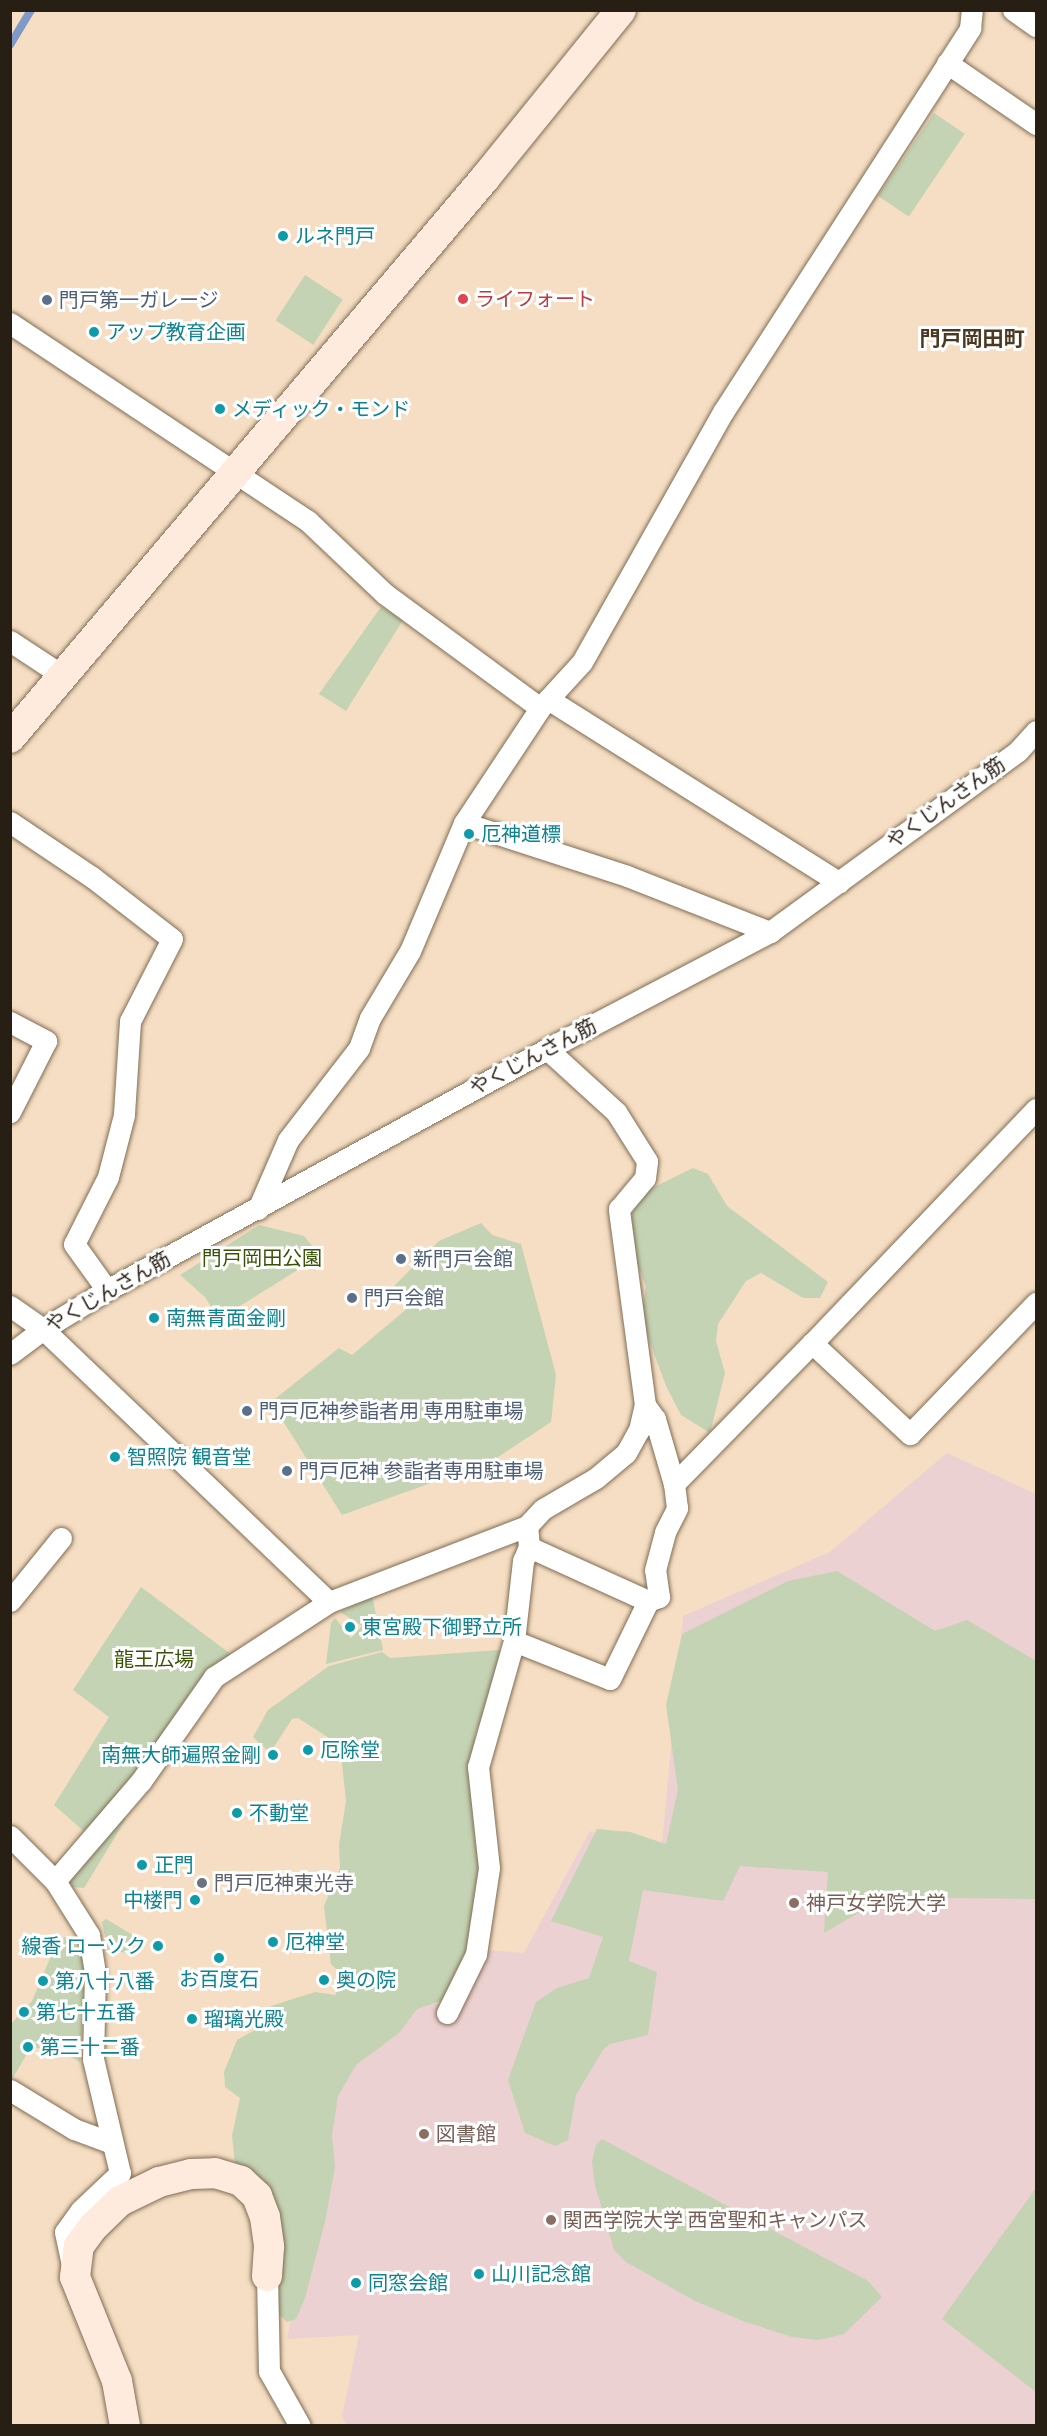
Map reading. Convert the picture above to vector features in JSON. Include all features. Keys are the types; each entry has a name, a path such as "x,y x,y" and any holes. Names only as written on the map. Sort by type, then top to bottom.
{"street":[{"path":"10,738 477,188 621,10"},
{"path":"258,1209 288,1140 359,1048 370,1018 410,951 464,823 544,704 582,662 723,412 970,28 972,10"},
{"path":"1013,10 1036,26"},
{"path":"947,63 1036,124"},
{"path":"10,323 308,521 385,594 544,704 838,882"},
{"path":"10,641 63,676"},
{"name":"やくじんさん筋","path":"10,1354 43,1329 107,1290 547,1049 770,932 1018,751 1036,731"},
{"path":"10,822 92,877 172,939 130,1022 124,1115 111,1167 74,1244 107,1290"},
{"path":"464,823 627,876 770,932"},
{"path":"10,1022 46,1041 10,1112"},
{"path":"447,2013 476,1954 489,1868 478,1767 514,1641 528,1537 543,1509 596,1478 626,1453 639,1430 645,1405 619,1209 645,1178 647,1161 616,1112 547,1049"},
{"path":"674,1484 1036,1109"},
{"path":"812,1343 910,1434 1036,1303"},
{"path":"10,1306 43,1329 329,1602"},
{"path":"514,1641 610,1679 648,1601 659,1597 655,1570 665,1532 677,1508 674,1484 655,1419 645,1405"},
{"path":"55,1881 141,1781 214,1677 329,1602 528,1537 648,1601"},
{"path":"10,1600 61,1538"},
{"path":"13,1846 55,1881 89,1935 95,1972 93,2059 120,2173 81,2210 65,2232 75,2277 117,2381 125,2426"},
{"path":"10,2090 61,2122 112,2143"},
{"path":"75,2277 79,2246 93,2227 120,2201 159,2182 191,2174 215,2173 241,2181 257,2196 265,2217 269,2247 268,2371 300,2426"}],"shaded area":[{"name":"神戸女学院大学","path":"947,1453 1036,1494 1036,2425 346,2425 342,2416 359,2335 287,2339 324,2162 327,2099 358,2057 418,2003 459,2006 487,1950 524,1953 590,1831 661,1855 683,1616 830,1552"}],"green space":[{"path":"934,113 965,134 909,217 878,196"},
{"path":"305,275 343,300 313,345 276,320"},
{"path":"381,607 403,620 346,711 319,694"},
{"path":"693,1168 708,1174 727,1206 828,1282 820,1298 803,1298 761,1273 746,1281 718,1324 716,1341 725,1373 710,1433 681,1415 666,1386 641,1318 646,1287 627,1236 635,1204 646,1191"},
{"path":"481,1223 492,1235 521,1244 556,1375 551,1422 492,1461 342,1515 271,1402 339,1348 352,1355 409,1307 394,1286 439,1241"},
{"name":"門戸岡田公園","path":"259,1225 304,1236 320,1256 219,1319 205,1297 180,1275"},
{"path":"837,1571 935,1631 967,1620 1036,1661 1036,1899 886,1897 824,1933 828,1872 740,1866 723,1901 643,1890 629,1961 657,1972 648,2035 610,2044 603,2050 576,2095 568,2140 555,2146 525,2133 508,2080 536,2002 557,1988 589,1978 603,1937 551,1921 597,1829 630,1832 666,1844 678,1790 666,1705 682,1634 788,1581"},
{"name":"龍王広場","path":"141,1587 232,1655 86,1833 54,1805 109,1717 73,1690"},
{"path":"372,1595 383,1650 326,1664 331,1623 335,1618 351,1638 362,1626 340,1612"},
{"path":"499,1650 504,1655 475,1735 483,1859 469,1950 444,2000 417,2009 399,2033 356,2065 338,2096 332,2136 335,2167 325,2222 305,2298 296,2319 287,2322 277,2312 235,2164 232,2136 240,2098 225,2087 224,2072 237,2040 271,2021 271,2006 315,1992 335,1995 345,1978 331,1964 324,1906 340,1868 339,1845 346,1801 340,1745 298,1718 292,1719 270,1753 253,1737 268,1710 329,1666 382,1652 390,1658"},
{"path":"121,1815 126,1819 84,1888 72,1887 70,1880"},
{"path":"106,1919 141,1940 133,1954 108,1950 102,1922"},
{"path":"59,1937 79,1938 85,1968 80,2062 59,2051 31,2047 11,2081 11,2024 32,2001"},
{"path":"602,2139 868,2281 882,2297 844,2334 819,2340 792,2337 743,2321 695,2301 626,2262 614,2250 595,2185 592,2161 596,2145"},
{"path":"1036,2188 1036,2392 942,2319"}],"waterway":[{"path":"10,45 31,10"}],"place":[{"name":"ルネ門戸","path":"283,236"},
{"name":"ライフォート","path":"463,299"},
{"name":"門戸第一ガレージ","path":"47,300"},
{"name":"アップ教育企画","path":"94,332"},
{"name":"メディック・モンド","path":"220,409"},
{"name":"厄神道標","path":"469,834"},
{"name":"新門戸会館","path":"401,1259"},
{"name":"門戸会館","path":"352,1298"},
{"name":"南無青面金剛","path":"154,1318"},
{"name":"門戸厄神参詣者用 専用駐車場","path":"247,1411"},
{"name":"智照院 観音堂","path":"115,1457"},
{"name":"門戸厄神 参詣者専用駐車場","path":"287,1471"},
{"name":"東宮殿下御野立所","path":"350,1627"},
{"name":"厄除堂","path":"308,1750"},
{"name":"南無大師遍照金剛","path":"273,1755"},
{"name":"不動堂","path":"237,1813"},
{"name":"正門","path":"142,1865"},
{"name":"門戸厄神東光寺","path":"202,1883"},
{"name":"中楼門","path":"195,1900"},
{"name":"神戸女学院大学","path":"794,1903"},
{"name":"厄神堂","path":"273,1942"},
{"name":"線香 ローソク","path":"158,1946"},
{"name":"お百度石","path":"219,1958"},
{"name":"奥の院","path":"324,1980"},
{"name":"第八十八番","path":"43,1981"},
{"name":"第七十五番","path":"24,2012"},
{"name":"瑠璃光殿","path":"192,2019"},
{"name":"第三十二番","path":"28,2047"},
{"name":"図書館","path":"424,2134"},
{"name":"関西学院大学 西宮聖和キャンパス","path":"551,2220"},
{"name":"山川記念館","path":"479,2274"},
{"name":"同窓会館","path":"356,2283"}],"district":[{"name":"門戸岡田町","path":"972,339"}]}
